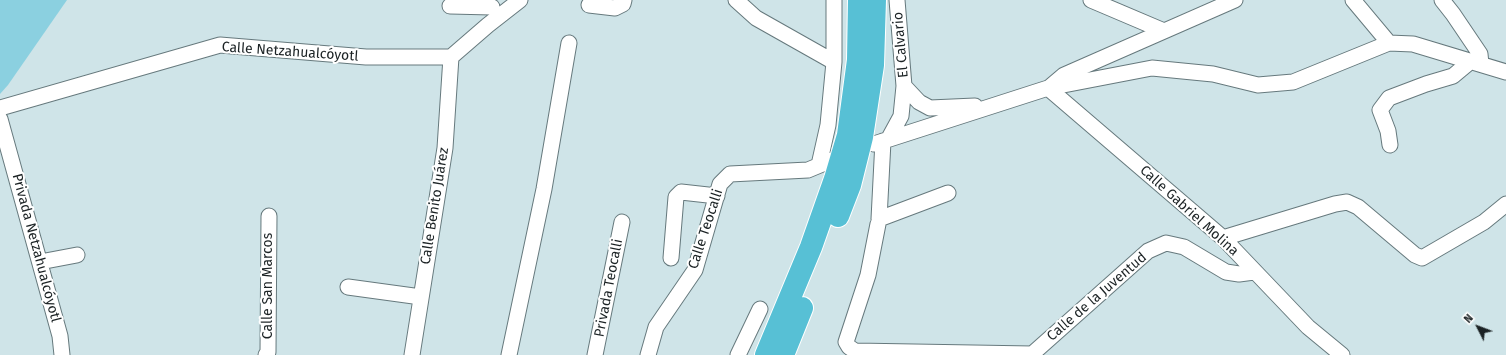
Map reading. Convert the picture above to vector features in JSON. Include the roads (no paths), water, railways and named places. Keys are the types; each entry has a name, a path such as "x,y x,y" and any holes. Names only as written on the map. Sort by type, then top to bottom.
{"highway":[{"path":"766,355 811,247 835,179 848,135 858,60 859,0"},
{"path":"783,355 850,185 862,137 873,65 875,0"}],"street":[{"path":"451,57 520,0"},
{"path":"589,5 615,8 623,4 624,0"},
{"path":"736,0 756,18 834,62 834,0"},
{"name":"El Calvario","path":"897,0 904,86 919,102 930,108 996,105"},
{"path":"1091,0 1164,31"},
{"path":"1048,88 1064,75 1235,0"},
{"path":"1353,0 1389,44"},
{"path":"1390,145 1388,131 1380,110 1389,98 1426,84 1453,76 1476,63 1480,54 1442,0"},
{"path":"450,6 495,4 488,25"},
{"path":"509,355 544,189 569,43"},
{"path":"882,141 1048,88 1152,68 1213,74 1258,85 1293,82 1389,44 1413,44 1506,72"},
{"name":"Calle Netzahualcóyotl","path":"0,108 220,45 366,57 451,57"},
{"name":"Calle Benito Juárez","path":"412,355 445,148 451,57"},
{"name":"Calle Teocalli","path":"648,355 656,327 695,270 720,184 730,174 808,170 826,162 834,62"},
{"path":"904,86 901,116 882,141 879,219 948,193"},
{"name":"Calle Gabriel Molina","path":"1048,88 1223,238 1308,327 1342,355"},
{"name":"Privada Netzahualcóyotl","path":"0,119 60,336 62,355"},
{"path":"671,258 676,197 681,192 717,196"},
{"path":"1223,238 1346,202 1358,207 1415,255 1422,258 1484,222 1506,204"},
{"name":"Calle San Marcos","path":"266,355 268,352 269,216"},
{"name":"Privada Teocalli","path":"595,355 622,222"},
{"path":"878,224 868,275 846,342 849,347 855,351 1031,354"},
{"name":"Calle de la Juventud","path":"1031,354 1148,251 1166,243 1184,246 1226,272 1239,274 1254,272"},
{"path":"40,262 77,255"},
{"path":"348,287 421,297"},
{"path":"738,355 760,309"}]}
